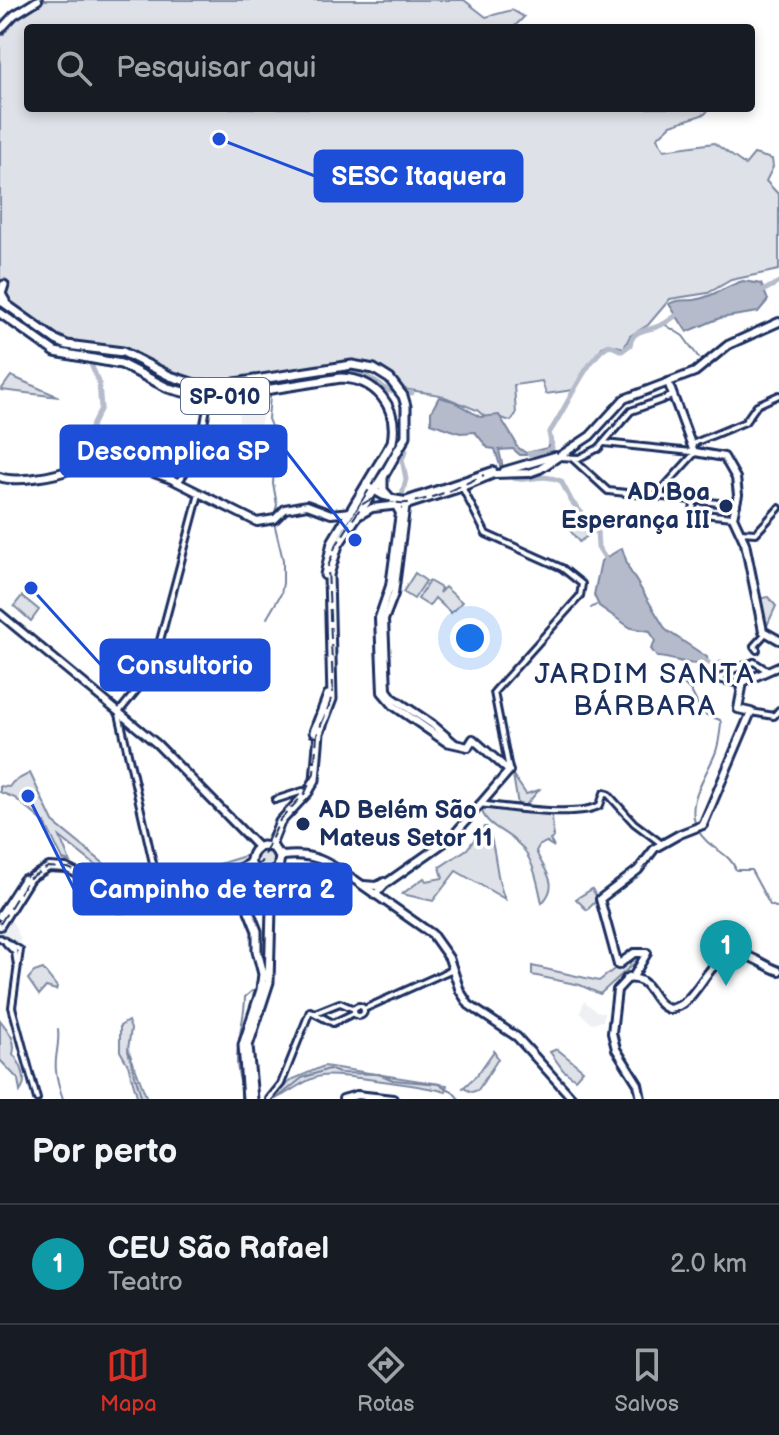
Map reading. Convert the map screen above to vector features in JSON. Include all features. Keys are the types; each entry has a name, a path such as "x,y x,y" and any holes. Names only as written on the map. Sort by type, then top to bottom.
{"highway":[{"path":"3,301 1,292 4,285"},
{"name":"SP-010","path":"3,301 67,345 123,352 170,376 195,384 222,385 360,365 386,375 401,393 407,413 404,439 384,475 371,487"},
{"name":"SP-010","path":"0,313 55,352 113,361 178,391 208,398 350,378 363,382 375,389 393,417 391,445 362,507 353,515"},
{"path":"393,417 393,408 398,404 404,406 407,413"},
{"path":"384,475 382,488 393,503"},
{"path":"250,1099 243,1045 263,978 256,927 249,911 250,862 268,851 283,818 313,784 319,733 330,697 329,571 353,515"},
{"path":"241,877 272,873 278,869 268,851 281,814 303,791 315,761"},
{"path":"250,1099 248,1046 269,982 272,873"}],"main road":[{"path":"0,28 36,0"},
{"path":"407,505 482,475 532,472 563,456 590,436 621,401 702,368 728,345 779,322"},
{"path":"668,382 693,452 720,455 727,459 737,481 737,505 733,517 745,543 772,637"},
{"path":"0,477 15,479 74,468 90,456 100,454 178,483 256,521 274,519 283,510 307,505 327,513 353,515"},
{"path":"362,507 393,503 407,505 463,490 482,475"},
{"path":"371,487 393,503 400,516 390,586 379,623 382,692 394,706 446,742 471,743"},
{"path":"373,889 447,839 509,771 471,743 452,742 432,724 393,698 387,690 384,620 394,594 407,505"},
{"path":"0,615 165,752 250,843 268,851 321,859 373,889 432,934 449,958 462,996 471,1007 523,1042 573,1099"},
{"path":"601,902 638,870 652,850 704,824 751,712 738,709 743,683 779,666"},
{"path":"373,889 455,834 480,803"},
{"path":"601,902 641,872 654,853 679,836"},
{"path":"0,916 31,875 49,867 72,870 83,877 101,902 120,906 187,894 250,862"},
{"path":"0,926 31,875"},
{"path":"131,904 194,899 241,877"},
{"path":"154,903 161,898"},
{"path":"601,902 618,965 634,953 647,953 632,976 617,990 612,1033 616,1049 638,1084 641,1099"},
{"path":"632,976 646,983 658,1004 669,1009 682,1003 716,964 728,957 746,956 779,971"},
{"path":"350,1096 392,1099"},
{"path":"350,1096 381,1099"}],"street":[{"path":"563,456 598,449 631,411 673,395"},
{"path":"656,496 693,452 749,418 757,405 779,395"},
{"path":"178,483 199,452 208,398"},
{"path":"604,444 693,452"},
{"path":"563,456 581,465 608,491 737,505"},
{"path":"463,490 486,534 562,568 579,579 583,590 494,692 509,771"},
{"path":"161,898 119,716 152,668 199,494"},
{"path":"694,500 693,513 733,517"},
{"path":"740,532 756,533 779,508"},
{"path":"755,659 756,647 772,637"},
{"path":"755,659 768,671"},
{"path":"743,683 718,679 755,659"},
{"path":"751,712 774,716 779,710"},
{"path":"275,800 303,791"},
{"path":"480,803 537,810 588,809 600,805 604,793 612,796 619,808 662,844"},
{"path":"3,941 15,952 17,972 12,1007 37,1099"},
{"path":"269,1099 282,1082 313,1012 340,1003 361,1016 364,1009 453,969"},
{"path":"313,1012 333,1023 354,1011"}],"shaded area":[{"path":"41,0 464,0 486,17 512,10 524,17 517,24 24,24 24,112 707,112 671,125 657,138 664,150 714,143 745,165 754,154 772,159 773,167 766,181 779,195 779,270 731,280 708,293 670,299 648,325 630,336 624,348 609,344 602,347 573,390 546,394 542,381 514,385 516,414 511,421 501,418 492,423 477,410 440,395 404,389 381,368 367,364 200,382 110,346 82,344 55,337 6,298 0,297 0,34 14,17"},
{"path":"11,376 59,397 1,390"},
{"path":"240,398 266,401 260,426 238,425"},
{"path":"576,518 589,535 579,542 566,525"},
{"path":"415,573 426,581 414,599 403,592"},
{"path":"429,581 441,588 439,593 445,587 462,602 451,613 435,598 429,606 418,599"},
{"path":"22,596 39,610 31,621 14,606"},
{"path":"768,597 776,606 765,630 757,599"},
{"path":"30,773 53,822 123,879 158,883 251,854 249,861 200,876 203,885 197,878 161,889 119,884 60,837 70,862 63,860 45,823 15,798 0,792 0,786 9,787"},
{"path":"513,775 526,794 539,790 526,805 518,805"},
{"path":"481,807 552,812 553,838 550,840 554,847 546,842 536,851 551,883 548,896 542,903 528,856 519,844 487,820"},
{"path":"487,827 493,845 505,899 456,871 433,901 402,894 424,878 426,881 443,878 440,867 467,849"},
{"path":"269,848 276,853 277,866 262,873 255,868 252,858 259,849"},
{"path":"592,889 598,899 587,910 576,899"},
{"path":"11,919 21,940 14,943 0,936"},
{"path":"638,954 639,959 600,994 580,985 532,975 532,966 599,981"},
{"path":"43,969 57,987 56,990 46,987 39,995 28,979 34,972"},
{"path":"584,1001 596,1011 604,1013 603,1021 591,1023 580,1013"},
{"path":"0,1020 11,1036 13,1054 23,1072 24,1082 20,1092 18,1079 0,1060"},
{"path":"128,1021 131,1029 128,1049 147,1099 138,1099 128,1065 120,1051 120,1026"},
{"path":"557,1049 583,1070 575,1079 563,1070 550,1052"},
{"path":"494,1051 498,1059 478,1090 472,1092 463,1088 477,1075"},
{"path":"324,1066 447,1085 446,1092 383,1081 321,1076 271,1099 291,1080"}],"water":[{"path":"743,281 761,284 768,300 758,312 720,318 687,332 669,304 700,299"},
{"path":"439,397 453,401 480,417 499,415 516,446 526,453 547,448 551,438 553,444 548,450 527,455 520,455 513,449 499,450 501,469 495,449 488,448 475,432 460,433 431,423 431,412"},
{"path":"622,548 629,569 666,630 707,657 708,663 695,664 657,657 651,649 655,641 650,631 631,628 599,606 594,595 601,561"}],"waterway":[{"path":"759,293 779,282"},
{"path":"0,309 16,320"},
{"path":"529,454 552,448 549,433 601,351 609,345 622,351 638,333 658,326 681,312"},
{"path":"664,324 683,336 699,358"},
{"path":"50,345 117,358 174,384 199,391"},
{"path":"89,432 101,408 99,383 90,362"},
{"path":"213,393 348,372 368,377 389,391 412,393"},
{"path":"267,618 281,594 283,583 283,560 273,518 277,505 273,483 276,439 268,419 270,396"},
{"path":"402,495 406,479 402,459 406,451"},
{"path":"509,476 521,479 546,477 561,481 572,502 597,530 598,547 607,561"},
{"path":"591,608 596,605"},
{"path":"704,660 712,665 721,663"},
{"path":"683,663 677,677 691,691 702,713 721,723 716,751 695,801 694,820 702,836 729,859 736,870 751,870 770,905 779,908"},
{"path":"241,1099 237,1053 245,997 252,991"},
{"path":"58,1029 56,1066 63,1099"},
{"path":"128,1051 142,1099"},
{"path":"276,1099 302,1078 329,1069 339,1073 379,1074 393,1080 439,1084 459,1099"}],"railway":[{"path":"0,924 28,879 48,867 78,872 103,903 120,908 197,898 251,871 261,862 280,820 305,793 314,773 317,735 333,688 328,567 335,547 368,501 379,499 400,503 426,499 484,475"}],"place":[{"name":"SESC Itaquera","path":"219,139"},
{"name":"AD Boa Esperança III","path":"726,506"},
{"name":"Descomplica SP","path":"355,540"},
{"name":"Consultorio","path":"31,588"},
{"name":"Campinho de terra 2","path":"28,796"},
{"name":"AD Belém São Mateus Setor 11","path":"303,824"},
{"name":"CEU São Rafael","path":"726,986"}],"district":[{"name":"JARDIM SANTA BÁRBARA","path":"645,689"}]}
